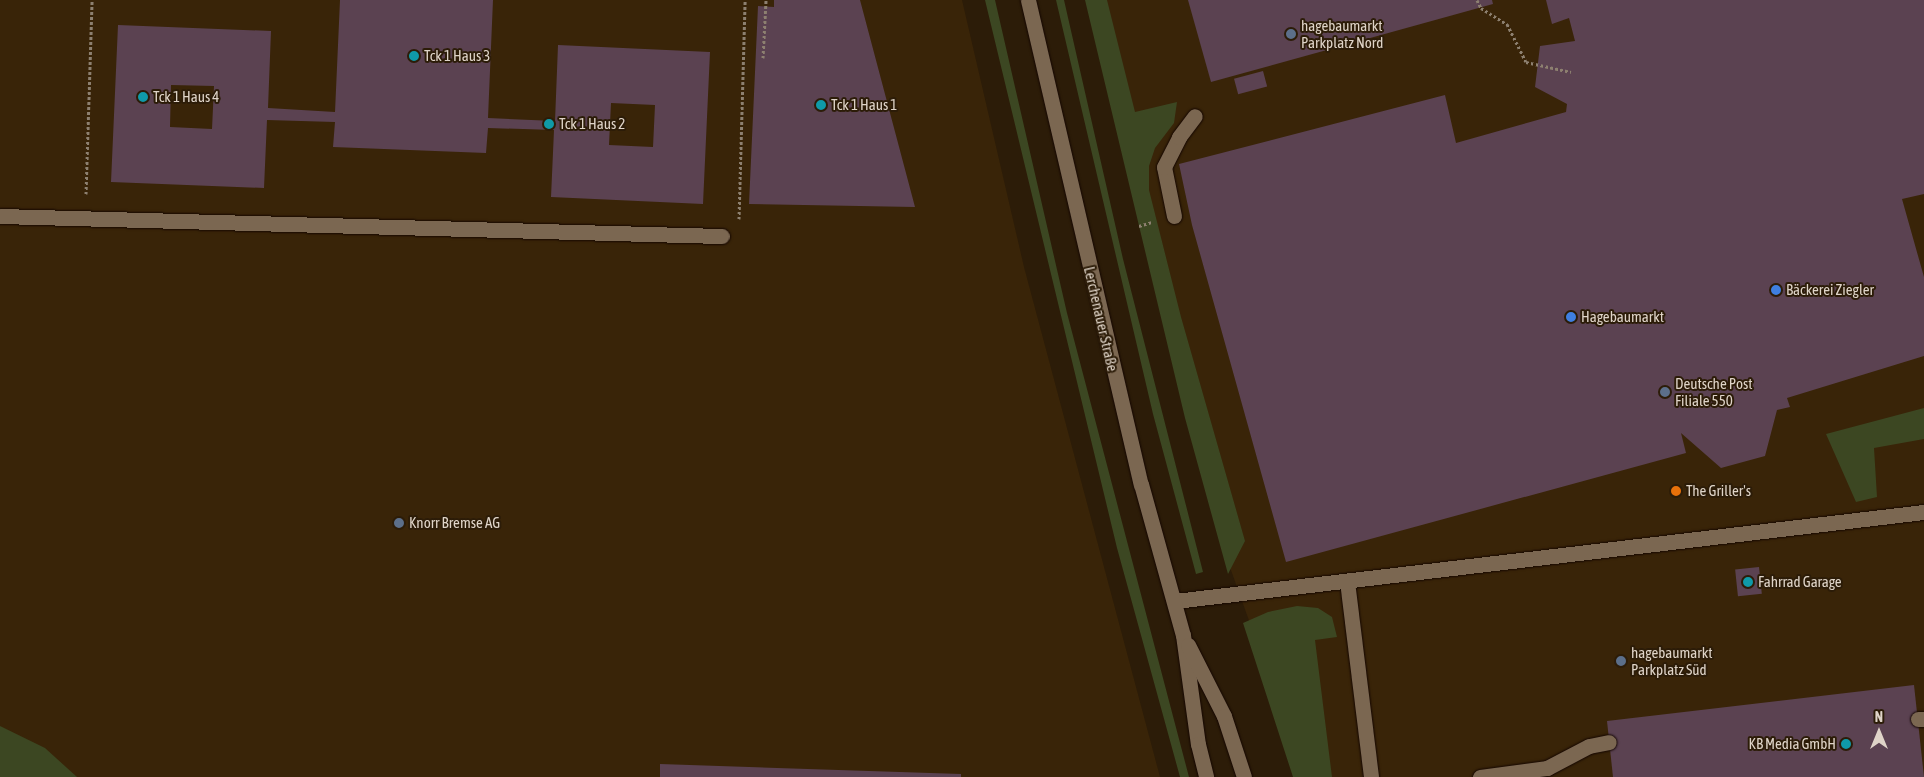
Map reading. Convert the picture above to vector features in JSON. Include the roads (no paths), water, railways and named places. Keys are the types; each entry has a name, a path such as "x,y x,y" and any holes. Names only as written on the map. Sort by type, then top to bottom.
{"main road":[{"name":"Lerchenauer Straße","path":"1028,0 1141,484 1183,635 1198,744 1206,777"},
{"path":"1174,216 1164,167 1179,137 1196,116"},
{"path":"0,216 722,236"},
{"path":"1175,601 1924,512"},
{"path":"1347,581 1371,777"},
{"name":"Lerchenauer Straße","path":"1183,635 1224,716 1244,777"},
{"path":"1480,777 1547,768 1589,746 1609,742"}],"place":[{"name":"hagebaumarkt Parkplatz Nord","path":"1291,34"},
{"name":"Tck 1 Haus 3","path":"414,56"},
{"name":"Tck 1 Haus 4","path":"143,97"},
{"name":"Tck 1 Haus 1","path":"821,105"},
{"name":"Tck 1 Haus 2","path":"549,124"},
{"name":"Bäckerei Ziegler","path":"1776,290"},
{"name":"Hagebaumarkt","path":"1571,317"},
{"name":"Deutsche Post Filiale 550","path":"1665,392"},
{"name":"The Griller's","path":"1676,491"},
{"name":"Knorr Bremse AG","path":"399,523"},
{"name":"Fahrrad Garage","path":"1748,582"},
{"name":"hagebaumarkt Parkplatz Süd","path":"1621,661"},
{"name":"KB Media GmbH","path":"1846,744"}]}
